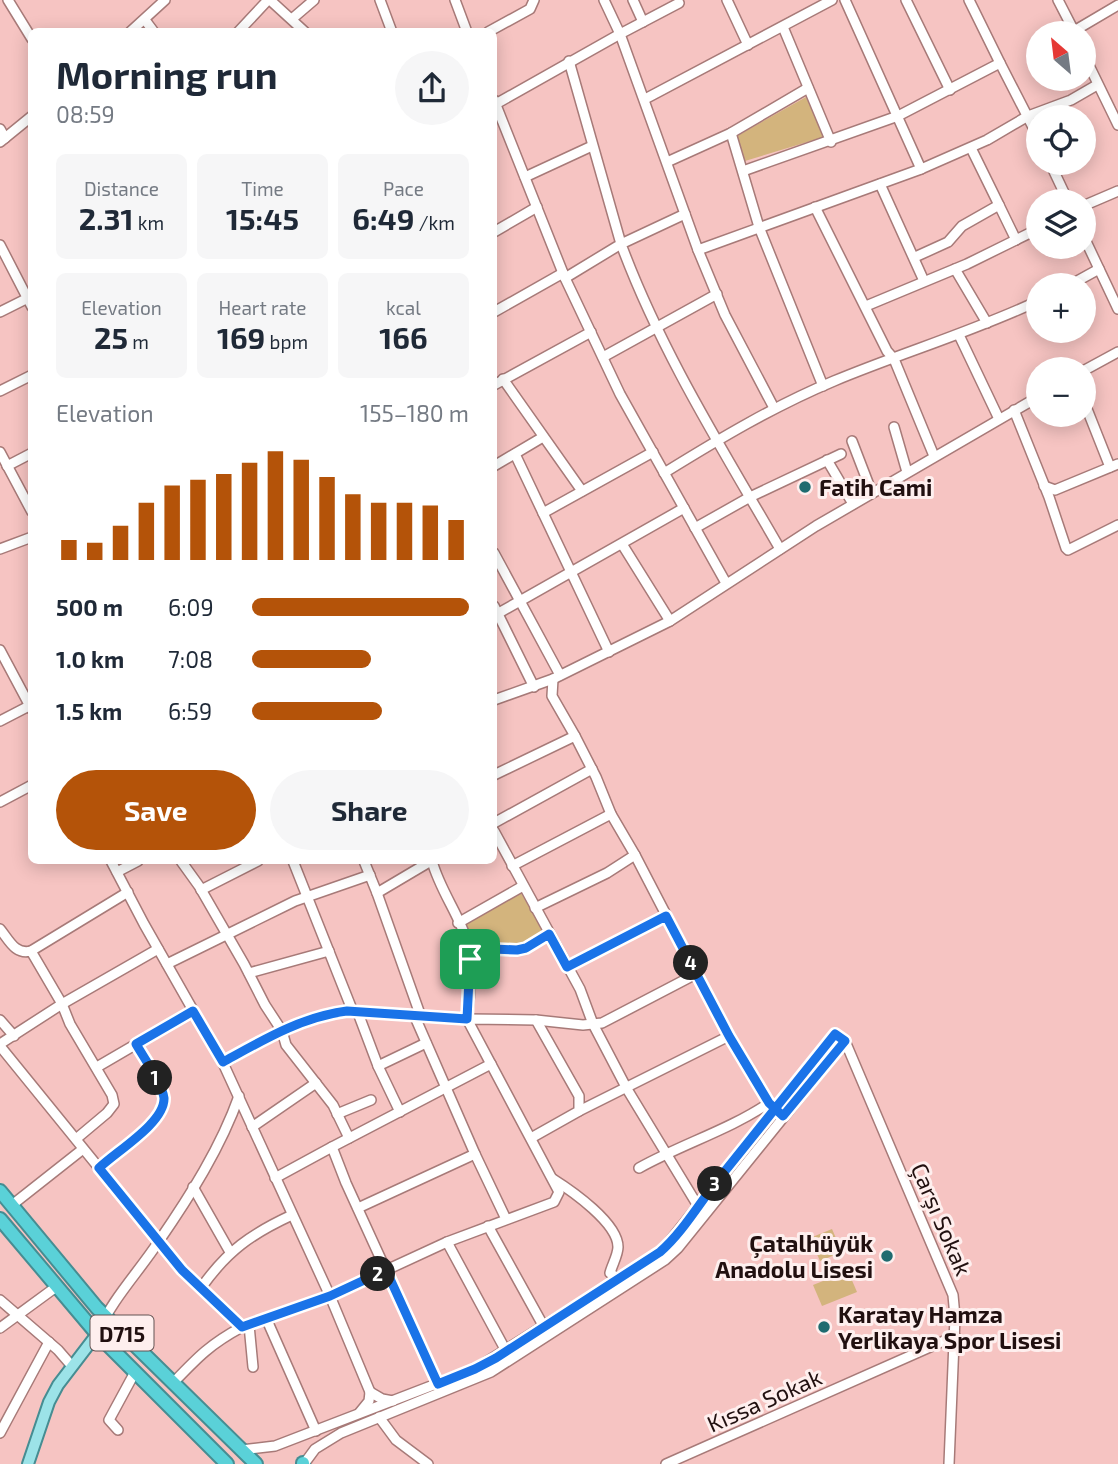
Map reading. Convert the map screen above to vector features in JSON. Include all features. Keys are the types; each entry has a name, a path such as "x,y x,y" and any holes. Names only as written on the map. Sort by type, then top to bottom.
{"highway":[{"name":"D715","path":"0,1191 105,1316 256,1464"},
{"name":"D715","path":"0,1219 97,1334 227,1464"}],"main road":[{"path":"28,1464 50,1402 71,1365 97,1334"}],"street":[{"path":"8,0 28,32"},
{"path":"136,28 165,0"},
{"path":"242,28 269,0 302,28"},
{"path":"293,18 314,0"},
{"path":"380,0 390,28"},
{"path":"455,0 466,28"},
{"path":"495,28 530,9 534,0"},
{"path":"604,0 645,99 698,250 717,295 774,408"},
{"path":"633,0 643,22"},
{"path":"727,0 748,45"},
{"path":"645,99 832,0"},
{"path":"845,0 922,169"},
{"path":"906,0 950,90"},
{"path":"1058,0 1068,21"},
{"path":"497,101 681,1"},
{"path":"972,1 1026,112"},
{"path":"1092,21 1118,5"},
{"path":"145,20 151,28"},
{"path":"783,27 831,142"},
{"path":"569,61 632,275 717,440 780,549"},
{"path":"743,171 898,116 1000,63"},
{"path":"1058,105 1097,85 1118,125"},
{"path":"667,162 731,133 808,88"},
{"path":"497,110 564,275 603,357 726,583"},
{"path":"698,250 922,169 971,148 1026,117"},
{"path":"0,129 3,140 28,119"},
{"path":"731,133 759,227 823,386"},
{"path":"525,177 593,146"},
{"path":"971,148 1016,240"},
{"path":"880,184 924,281"},
{"path":"1096,200 1118,191"},
{"path":"915,257 948,242 962,226 999,205"},
{"path":"497,230 537,207"},
{"path":"815,207 887,351 894,359 934,456"},
{"path":"497,310 621,244 685,214"},
{"path":"866,306 955,269 1026,235"},
{"path":"0,245 28,297"},
{"path":"1094,259 1118,309"},
{"path":"955,269 987,323"},
{"path":"1092,273 1099,269"},
{"path":"603,357 717,295"},
{"path":"0,312 28,302"},
{"path":"664,472 774,408 1026,306"},
{"path":"497,383 591,332"},
{"path":"959,335 999,419"},
{"path":"1096,365 1118,352"},
{"path":"0,391 28,377"},
{"path":"503,379 582,491"},
{"path":"497,699 534,687 670,621 872,492 1026,404"},
{"path":"1014,410 1063,543 1068,550 1118,526"},
{"path":"1044,486 1055,490 1114,465 1096,426"},
{"path":"894,427 907,472"},
{"path":"497,464 543,437"},
{"path":"852,441 872,492"},
{"path":"0,452 28,505"},
{"path":"543,513 653,452"},
{"path":"515,454 608,652"},
{"path":"695,528 750,497 841,454"},
{"path":"7,466 28,455"},
{"path":"827,460 853,504"},
{"path":"497,609 522,601 684,508"},
{"path":"0,548 28,538"},
{"path":"622,544 670,621"},
{"path":"497,558 522,601 556,677 552,696 592,769 611,814 729,1036 772,1106 783,1116"},
{"path":"497,614 534,687"},
{"path":"0,650 28,704"},
{"path":"0,721 28,709"},
{"path":"497,774 575,736"},
{"path":"497,821 592,769"},
{"path":"0,802 28,787"},
{"path":"512,866 611,814"},
{"path":"497,837 580,989 593,1024 627,1088 698,1206"},
{"path":"535,908 607,873 635,855"},
{"path":"113,864 223,1062 330,1296 370,1392 382,1399 394,1401"},
{"path":"117,872 132,864"},
{"path":"183,864 201,890 282,1031 286,1045 316,1083 349,1138"},
{"path":"201,890 252,864"},
{"path":"294,864 378,1066 400,1112"},
{"path":"365,864 426,1043 506,1219"},
{"path":"377,893 427,864"},
{"path":"173,1383 217,1340 245,1326 330,1296 447,1241 554,1202 559,1192 553,1179 467,1019 469,948 433,864"},
{"path":"167,964 308,897 370,876"},
{"path":"458,923 523,886"},
{"path":"0,929 17,950 23,953 31,951 128,892"},
{"path":"567,967 666,916"},
{"path":"469,948 517,950 526,948 549,934"},
{"path":"158,949 62,1004 0,1045 159,1242 201,1288 245,1326 253,1367"},
{"path":"31,951 62,1004 69,1024 112,1095 114,1104 107,1113 76,1139"},
{"path":"249,973 329,951"},
{"path":"223,1062 286,1027 332,1013 602,1023 696,974"},
{"path":"97,1067 193,1011"},
{"path":"0,1020 14,1036"},
{"path":"536,1020 579,1096 579,1111"},
{"path":"241,1450 268,1448 475,1369 619,1279 666,1247 772,1106 835,1034 845,1041 665,1261 491,1372 379,1417 323,1443 303,1464"},
{"path":"531,1138 729,1036"},
{"name":"Çarşı Sokak","path":"845,1041 949,1285 955,1305 949,1464"},
{"path":"378,1066 426,1043"},
{"path":"99,1168 145,1130 156,1118 164,1098 136,1044"},
{"path":"275,1178 491,1064"},
{"path":"253,1127 316,1083"},
{"path":"97,1334 105,1316 159,1242 193,1187 229,1123 239,1096"},
{"path":"337,1114 371,1100"},
{"path":"639,1168 666,1153 772,1106"},
{"path":"332,1147 438,1384"},
{"path":"12,1205 83,1149"},
{"path":"358,1208 475,1154"},
{"path":"553,1179 587,1203 617,1238 618,1249 610,1273 619,1279"},
{"path":"193,1187 230,1252"},
{"path":"201,1288 230,1252 267,1227 292,1215"},
{"path":"488,1226 544,1326"},
{"path":"447,1241 506,1351"},
{"path":"0,1328 56,1287"},
{"path":"0,1300 49,1342 71,1365"},
{"path":"266,1318 316,1431"},
{"name":"Kıssa Sokak","path":"666,1464 955,1336"},
{"path":"0,1433 49,1342"},
{"path":"118,1430 109,1420 135,1372"},
{"path":"358,1415 366,1406 370,1392"},
{"path":"379,1417 396,1440 428,1464"}],"shaded area":[{"path":"806,97 824,137 745,161 737,136"},
{"path":"521,893 545,933 517,947 471,944 463,926"},
{"path":"832,1229 842,1252 820,1261 810,1238"},
{"path":"848,1271 857,1292 822,1306 813,1285"}],"place":[{"name":"Fatih Cami","path":"805,487"},
{"name":"Çatalhüyük Anadolu Lisesi","path":"887,1256"},
{"name":"Karatay Hamza Yerlikaya Spor Lisesi","path":"824,1327"}],"route":[{"path":"470,959 467,1019 347,1011 332,1013 286,1027 223,1062 193,1011 136,1044 164,1098 156,1118 145,1130 99,1168 182,1270 242,1327 330,1296 386,1270 438,1384 475,1369 644,1264 666,1247 698,1206 775,1109 835,1034 845,1041 783,1116 775,1109 769,1103 729,1036 666,916 567,967 549,934 526,948 517,950 469,948 470,959"}]}
